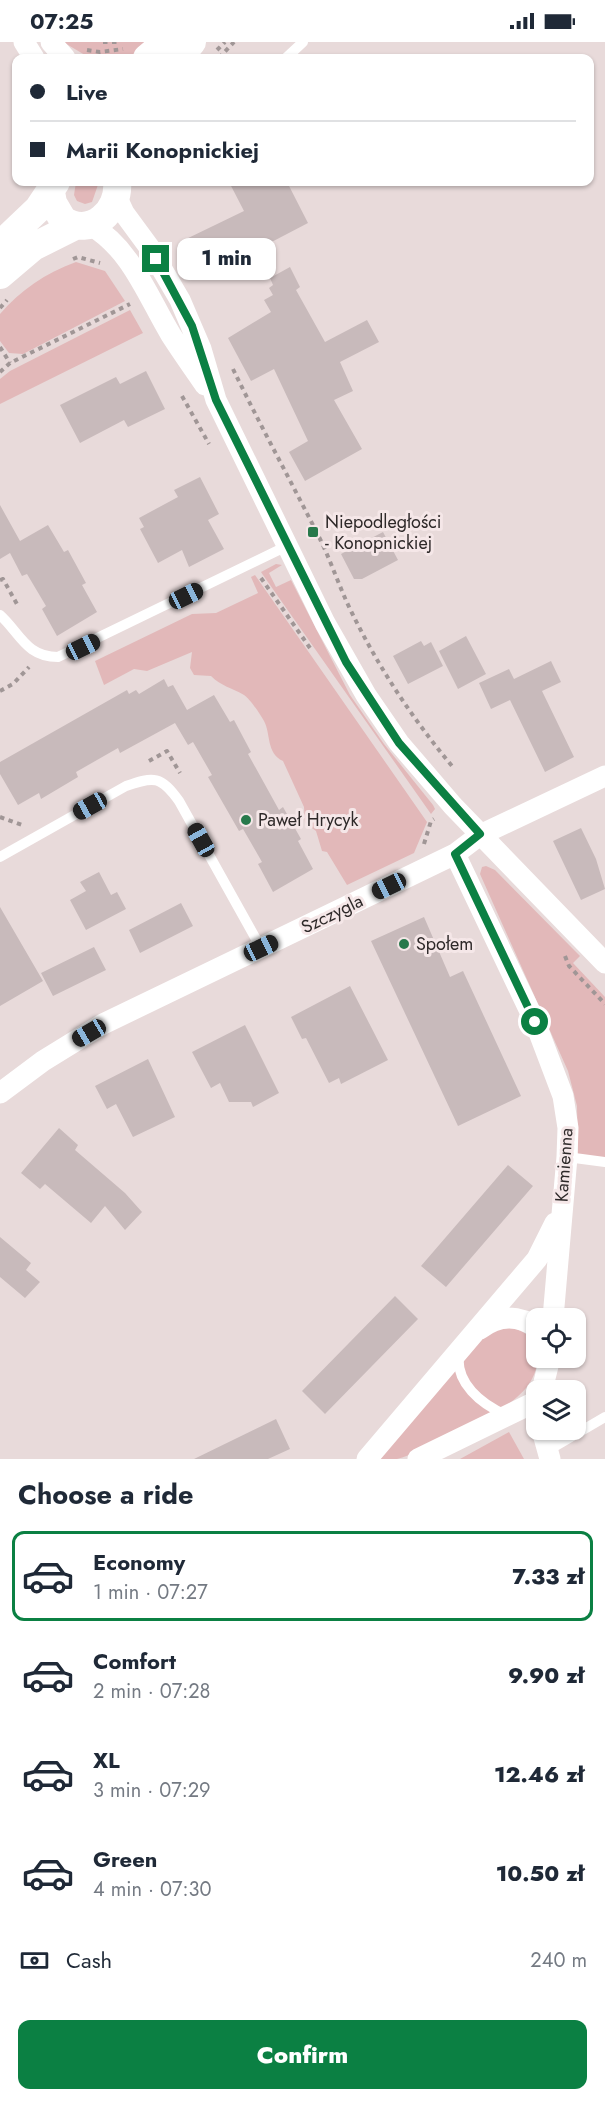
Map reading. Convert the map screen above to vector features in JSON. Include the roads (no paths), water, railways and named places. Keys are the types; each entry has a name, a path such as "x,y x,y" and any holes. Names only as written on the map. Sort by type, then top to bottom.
{"street":[{"path":"51,42 75,54"},
{"path":"137,53 166,42"},
{"path":"182,54 192,42"},
{"path":"54,187 53,203 63,220 83,225 107,236 131,265 175,341 216,400 287,546 366,695 406,751 453,806 605,963"},
{"path":"0,245 38,209 54,187"},
{"path":"0,275 33,247 109,214 117,190"},
{"path":"117,190 124,213 149,247 180,300 201,349 216,400"},
{"name":"Szczygla","path":"0,1093 43,1061 103,1024 455,854 480,834 605,776"},
{"name":"Kamienna","path":"455,854 552,1061 566,1111 567,1157 554,1308"},
{"path":"368,1459 537,1259 561,1209"},
{"path":"466,1341 489,1322 503,1318 519,1318 526,1322"},
{"path":"418,1459 526,1406"},
{"path":"544,1440 548,1455"}],"lane":[{"path":"290,54 303,42"},
{"path":"0,615 32,651 39,656 57,657 287,546"},
{"path":"0,857 126,786 144,780 159,780 170,788 179,801 261,948"},
{"path":"567,1157 605,1162"},
{"path":"466,1341 459,1366 471,1391 481,1401 507,1416"},
{"path":"548,1455 605,1417"}],"place":[{"name":"Niepodległości - Konopnickiej","path":"313,532"},
{"name":"Paweł Hrycyk","path":"246,820"},
{"name":"Społem","path":"404,944"}]}
